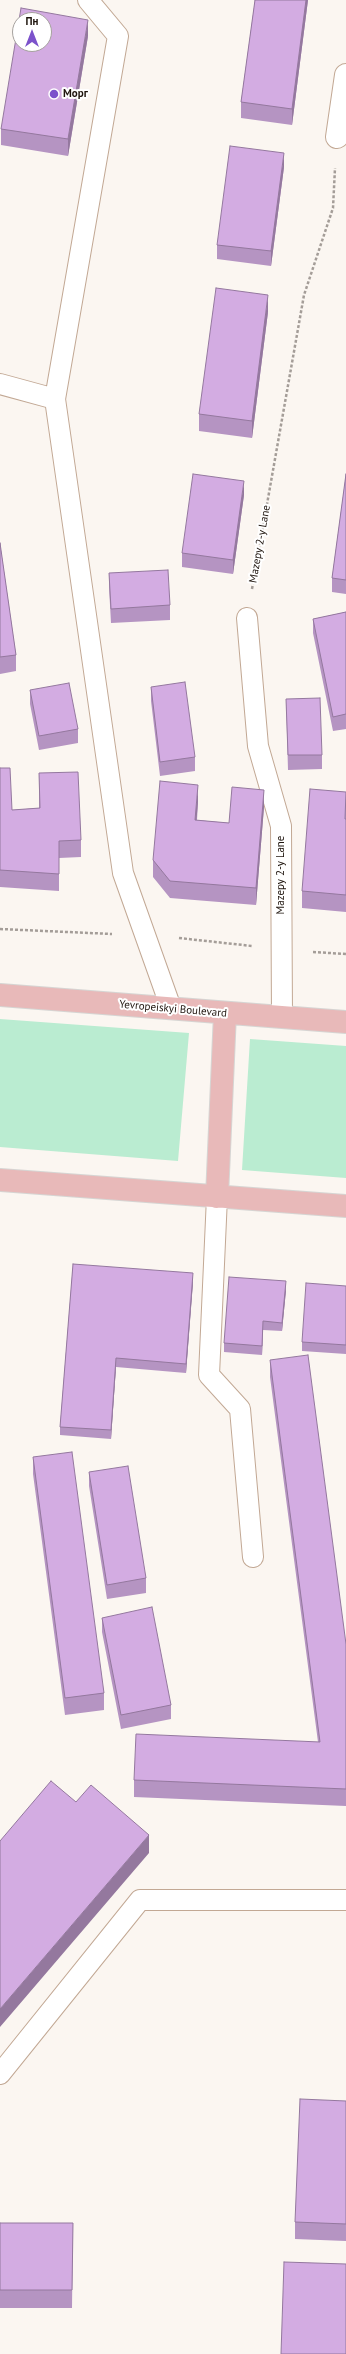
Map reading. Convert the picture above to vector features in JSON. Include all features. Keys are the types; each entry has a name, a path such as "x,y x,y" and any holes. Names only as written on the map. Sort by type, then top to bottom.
{"main road":[{"name":"Yevropeiskyi Boulevard","path":"0,995 346,1022"},
{"path":"217,1197 225,1013"},
{"path":"0,1180 346,1206"}],"street":[{"path":"338,137 346,75"}],"lane":[{"path":"88,0 118,36 55,399 122,873 171,1008"},
{"path":"0,384 55,399"},
{"name":"Mazepy 2-y Lane","path":"247,618 258,746 281,826 282,1017"},
{"path":"217,1197 209,1376 240,1410 253,1557"},
{"path":"0,2074 140,1900 346,1900"}],"path":[{"name":"Mazepy 2-y Lane","path":"247,618 304,295 333,208 338,137"}],"green space":[{"path":"0,1019 189,1033 178,1161 0,1147"},
{"path":"250,1039 346,1046 346,1178 242,1170"}],"building":[{"path":"255,0 306,0 292,109 241,102"},
{"path":"21,8 43,12 20,12"},
{"path":"52,14 88,20 68,139 1,129 14,52 52,52"},
{"path":"230,146 284,153 271,251 217,245"},
{"path":"216,288 268,295 252,421 199,414"},
{"path":"193,474 244,481 233,560 182,553"},
{"path":"346,474 346,580 332,578"},
{"path":"0,543 16,655 0,657"},
{"path":"168,570 170,605 111,609 109,573"},
{"path":"346,612 346,714 333,717 313,619"},
{"path":"185,682 195,757 160,762 151,687"},
{"path":"69,683 78,729 39,736 30,690"},
{"path":"320,698 322,755 288,755 286,699"},
{"path":"0,768 10,768 12,810 40,808 39,773 78,772 81,840 59,841 59,874 0,870"},
{"path":"160,781 198,785 195,820 229,823 232,787 264,790 256,888 170,881 153,860"},
{"path":"310,789 346,792 346,895 302,891"},
{"path":"73,1264 193,1273 186,1364 116,1358 111,1430 60,1427"},
{"path":"229,1277 286,1281 282,1323 263,1321 262,1346 224,1343"},
{"path":"306,1283 346,1286 346,1345 302,1342"},
{"path":"308,1355 346,1644 346,1789 134,1780 136,1734 320,1742 270,1360"},
{"path":"72,1452 104,1693 65,1698 33,1457"},
{"path":"128,1466 146,1578 107,1585 89,1472"},
{"path":"152,1607 171,1705 121,1715 102,1618"},
{"path":"51,1781 76,1802 91,1785 149,1835 0,2009 0,1841"},
{"path":"300,2099 346,2101 346,2224 295,2222"},
{"path":"0,2223 73,2223 72,2290 0,2290"},
{"path":"284,2262 346,2264 346,2354 281,2354"}],"place":[{"name":"Морг","path":"54,94"}]}
